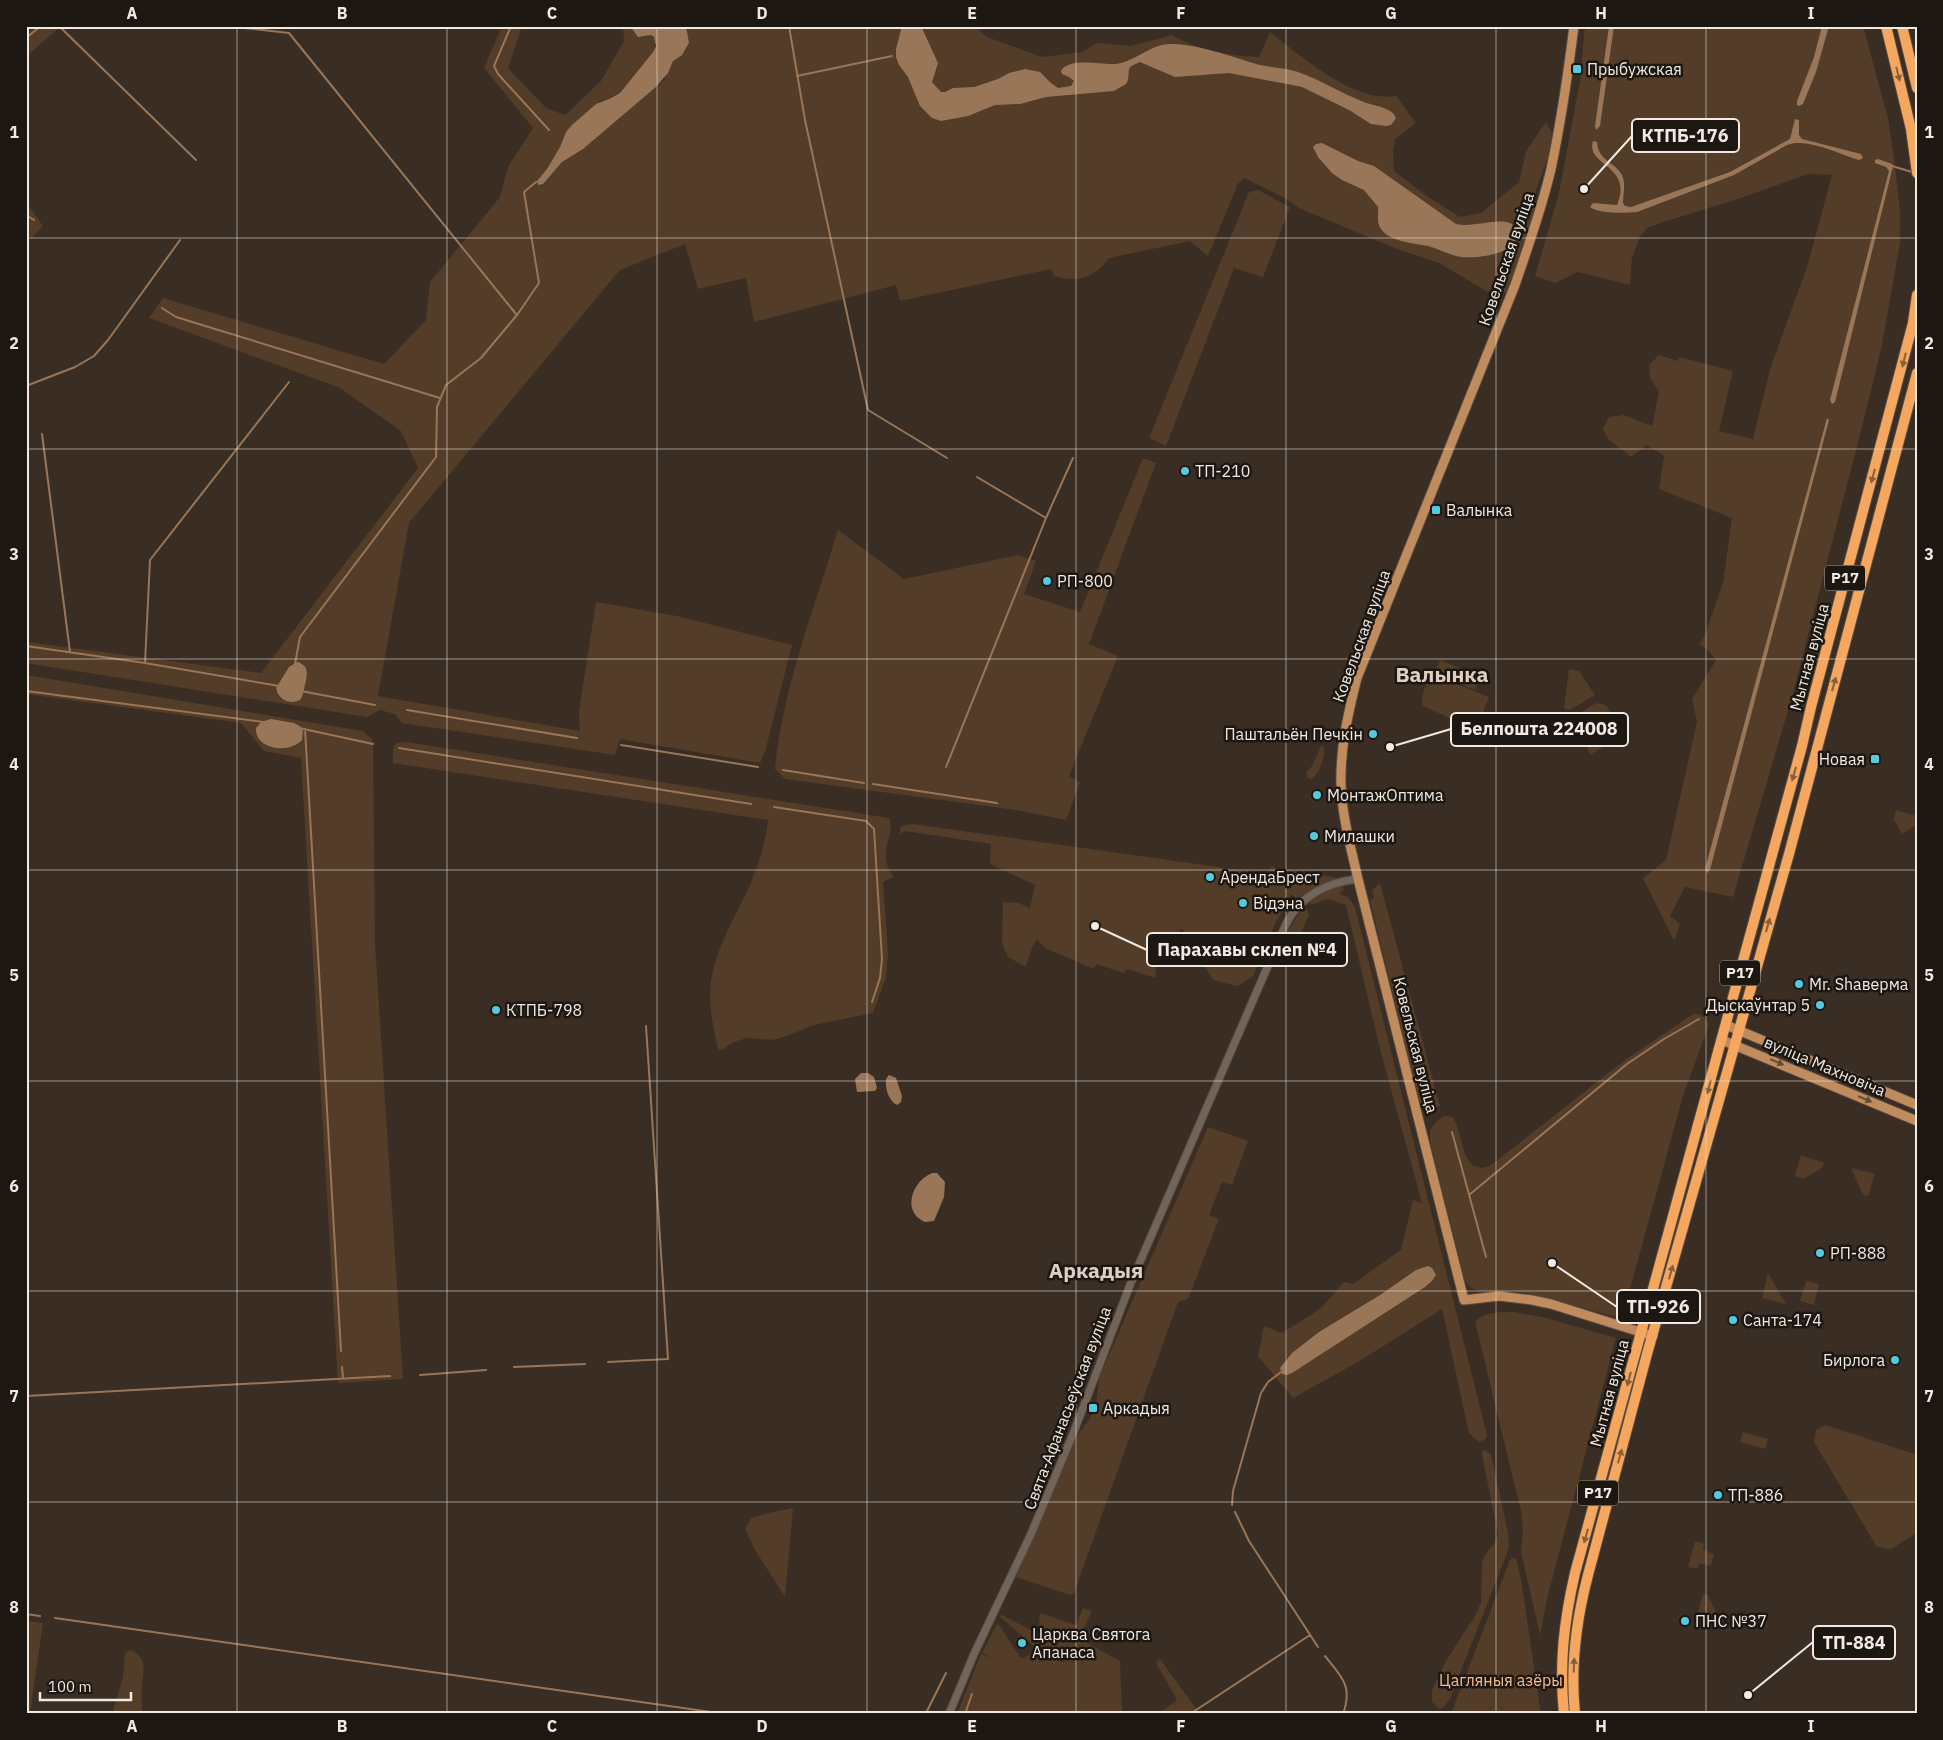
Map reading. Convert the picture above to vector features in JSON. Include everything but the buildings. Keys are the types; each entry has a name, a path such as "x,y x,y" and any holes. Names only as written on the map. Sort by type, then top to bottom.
{"highway":[{"path":"1886,26 1911,129 1917,173"},
{"path":"1902,26 1917,88"},
{"name":"Мытная вуліца","path":"1564,1714 1561,1690 1561,1656 1567,1612 1576,1573 1722,1040 1888,419 1913,323 1917,295"},
{"name":"Мытная вуліца","path":"1575,1714 1573,1668 1579,1610 1734,1044 1789,854 1917,373"}],"main road":[{"name":"Ковельская вуліца","path":"1574,26 1565,97 1551,171 1531,241 1358,678 1347,718 1342,755 1341,785 1345,820 1358,880 1464,1300 1499,1296 1532,1300 1559,1306 1641,1332"},
{"path":"1726,1025 1738,1030"},
{"name":"вуліца Махновіча","path":"1738,1030 1917,1106"},
{"name":"вуліца Махновіча","path":"1722,1040 1917,1121"},
{"path":"1641,1332 1653,1336"}],"street":[{"name":"Свята-Афанасьеўская вуліца","path":"949,1714 974,1654 1032,1534 1073,1434 1130,1285 1286,924 1296,907 1310,896 1345,880 1358,880"}],"green space":[{"path":"36,26 61,26 26,57 26,34"},
{"path":"502,26 522,26 508,68 546,108 565,115 601,81 624,41 623,26 630,26 643,37 651,35 657,41 653,52 620,93 601,101 566,132 560,147 547,169 537,181 540,185 562,162 590,143 664,80 673,61 686,49 689,43 684,26 974,26 987,37 1042,57 1082,52 1097,43 1131,46 1172,35 1192,45 1214,51 1259,57 1270,32 1313,65 1346,85 1380,96 1396,96 1416,123 1395,139 1393,152 1394,171 1427,196 1460,217 1481,213 1519,182 1526,151 1546,122 1552,133 1548,157 1536,190 1535,209 1509,286 1506,292 1500,296 1493,295 1439,263 1397,249 1301,209 1285,198 1244,178 1238,184 1208,256 1190,241 1109,258 1097,270 1078,279 1054,276 1051,269 900,301 896,285 754,322 746,278 698,289 685,244 620,270 409,523 378,696 580,731 579,711 596,602 677,616 792,645 765,752 760,763 620,739 615,755 402,723 395,714 380,710 367,717 26,663 26,642 261,673 418,468 401,431 340,388 149,318 163,298 384,364 426,320 430,282 500,197 508,167 533,128 484,68"},
{"path":"1585,26 1863,26 1888,118 1900,211 1900,243 1882,345 1792,697 1733,897 1685,887 1670,916 1680,924 1674,941 1643,878 1666,860 1697,722 1692,699 1716,660 1707,649 1699,644 1704,637 1723,583 1732,518 1659,489 1664,456 1647,445 1631,457 1608,439 1603,429 1609,417 1624,415 1652,426 1659,392 1650,378 1649,365 1659,355 1678,361 1679,357 1733,371 1719,431 1753,439 1770,369 1807,267 1832,175 1808,174 1647,228 1640,237 1632,258 1630,285 1578,272 1555,283 1535,276 1559,193 1580,81"},
{"path":"1258,190 1290,207 1263,277 1234,268 1166,446 1149,438 1249,192"},
{"path":"26,202 43,226 32,238 26,235"},
{"path":"1143,458 1156,463 1089,644 1118,656 1069,776 1080,782 1066,820 1016,810 785,779 775,769 779,738 792,678 838,530 904,579 1018,555 1036,561 1024,594 1080,612"},
{"path":"1440,660 1480,676 1475,690 1434,674"},
{"path":"1569,669 1579,671 1595,695 1570,710 1564,708"},
{"path":"26,675 363,731 373,740 375,943 403,1379 338,1383 301,758 264,751 241,723 26,694"},
{"path":"1434,678 1441,678 1489,697 1476,730 1423,706 1424,690"},
{"path":"1596,703 1606,705 1623,732 1613,741 1590,755 1576,716"},
{"path":"407,742 889,818 891,824 886,860 894,877 883,882 888,953 886,977 873,1013 814,1025 773,1040 747,1038 734,1042 722,1050 718,1049 710,998 714,967 718,953 757,868 765,841 768,820 393,763 393,749 396,743"},
{"path":"1321,746 1324,747 1323,761 1311,780 1307,777 1307,772 1312,766"},
{"path":"1896,810 1917,816 1917,825 1902,834 1894,820"},
{"path":"913,824 1268,874 1271,867 1337,878 1344,889 1339,894 1348,897 1355,907 1487,1435 1486,1439 1479,1442 1469,1433 1442,1309 1358,1362 1293,1398 1258,1356 1264,1326 1282,1333 1320,1309 1344,1282 1353,1284 1401,1250 1413,1200 1422,1203 1380,1049 1346,905 1328,899 1313,904 1297,899 1291,894 1273,928 1253,976 1238,986 1213,980 1182,929 1154,951 1156,978 1127,969 1124,973 1096,964 1094,969 1045,948 1037,939 1031,950 1026,967 1008,957 1002,943 1003,902 1019,903 1030,908 1035,885 990,864 991,844 905,831 899,835 901,826"},
{"path":"1380,883 1440,1106 1430,1112 1425,1112 1420,1105 1370,900 1374,898 1372,890"},
{"path":"1303,908 1306,908 1309,915 1291,955 1285,958 1284,945 1286,938"},
{"path":"1693,1014 1699,1014 1704,1017 1708,1027 1683,1096 1622,1318 1526,1293 1484,1291 1472,1288 1464,1278 1430,1141 1431,1129 1435,1124 1444,1116 1452,1117 1459,1131 1467,1158 1472,1165 1480,1168 1490,1166 1625,1060"},
{"path":"1208,1127 1248,1141 1232,1185 1222,1182 1209,1215 1219,1219 1188,1299 1178,1302 1074,1593 1070,1595 1016,1577 1078,1434 1092,1414 1096,1402 1099,1378"},
{"path":"1801,1155 1824,1163 1822,1168 1803,1179 1795,1176"},
{"path":"1851,1168 1875,1174 1868,1196 1863,1195"},
{"path":"1768,1273 1786,1304 1762,1298"},
{"path":"1806,1281 1819,1284 1814,1305 1800,1301"},
{"path":"1515,1312 1546,1318 1616,1338 1548,1595 1540,1635 1521,1552 1523,1530 1521,1511 1476,1326 1476,1321 1484,1315"},
{"path":"1826,1425 1917,1455 1917,1533 1891,1549 1877,1547 1814,1442 1816,1430"},
{"path":"1743,1432 1768,1439 1765,1449 1740,1442"},
{"path":"1486,1450 1491,1455 1508,1532 1509,1548 1450,1699 1443,1708 1439,1709 1432,1702 1432,1690 1447,1659 1481,1603 1482,1563 1498,1534 1482,1455 1482,1451"},
{"path":"793,1508 785,1597 755,1550 745,1529 751,1518"},
{"path":"1695,1541 1704,1544 1703,1550 1714,1554 1711,1566 1699,1563 1697,1569 1688,1567"},
{"name":"Цагляныя азёры","path":"1516,1558 1521,1579 1541,1714 1451,1714 1510,1560"},
{"path":"1703,1594 1707,1594 1719,1618 1698,1612"},
{"path":"1083,1608 1092,1611 1082,1632 1089,1644 1120,1661 1123,1714 957,1714 981,1654 994,1658 982,1653 997,1624 1020,1657 1024,1658 1034,1652 1033,1645 1000,1617 1002,1615 1038,1634 1040,1613 1076,1625"},
{"path":"26,1621 43,1623 30,1714 26,1714"},
{"path":"130,1650 142,1659 143,1664 142,1714 114,1714 113,1711 123,1677 125,1653"},
{"path":"1160,1659 1200,1714 1158,1714 1177,1700 1156,1663"}],"shaded area":[{"path":"630,26 684,26 689,43 682,55 673,61 668,73 656,87 583,149 562,162 543,184 538,185 537,181 547,169 560,147 566,132 572,125 596,104 620,93 653,52 656,46 654,37 651,35 638,37"},
{"path":"902,26 921,26 938,63 932,82 941,92 953,88 974,87 1009,73 1025,69 1040,72 1058,88 1071,86 1074,81 1062,74 1061,71 1071,64 1123,63 1157,46 1172,44 1192,46 1259,65 1298,72 1364,102 1387,109 1396,118 1391,125 1371,124 1349,110 1302,87 1229,73 1175,77 1140,62 1129,69 1126,84 1114,91 1046,97 1020,104 995,105 968,116 941,121 932,118 920,106 908,77 899,65 896,49"},
{"path":"1609,26 1614,26 1600,126 1596,130 1595,126"},
{"path":"1822,26 1829,26 1816,72 1803,104 1799,106 1797,101 1814,57"},
{"path":"1795,119 1799,120 1799,135 1802,139 1861,154 1863,158 1859,160 1813,145 1795,143 1787,145 1734,175 1637,212 1605,212 1590,207 1593,203 1617,205 1621,192 1615,174 1596,156 1592,149 1593,141 1597,142 1603,157 1619,170 1622,175 1624,185 1623,203 1625,206 1631,207 1730,172 1790,139"},
{"path":"1322,143 1358,161 1374,166 1456,224 1470,225 1506,222 1512,224 1516,234 1515,242 1509,248 1490,255 1461,257 1428,246 1390,237 1379,226 1378,207 1364,190 1332,173 1318,157 1313,147 1316,144"},
{"path":"1878,159 1893,166 1835,402 1832,404 1830,400 1889,171 1886,167 1875,163 1875,160"},
{"path":"1827,418 1829,420 1710,870 1707,873 1705,869"},
{"path":"297,662 305,666 307,677 300,700 288,702 280,697 276,688 289,667"},
{"path":"271,719 294,723 301,727 303,731 302,740 290,747 282,748 274,748 261,741 257,735 256,728 261,722"},
{"path":"861,1073 868,1073 874,1077 877,1088 875,1091 857,1092 855,1079"},
{"path":"889,1075 896,1078 902,1096 901,1102 897,1105 889,1097 887,1090 886,1079"},
{"path":"932,1173 937,1173 945,1182 944,1197 934,1221 925,1222 913,1211 912,1197 919,1183"},
{"path":"1428,1266 1432,1268 1436,1275 1425,1287 1292,1373 1282,1374 1280,1368 1292,1353 1319,1332 1380,1295 1416,1270"}],"waterway":[{"path":"26,38 41,26"},
{"path":"59,26 196,160"},
{"path":"226,26 289,33 516,314"},
{"path":"511,26 494,66 498,74 549,130"},
{"path":"789,26 805,120 868,410 947,458"},
{"path":"797,76 892,56"},
{"path":"1892,166 1912,172"},
{"path":"295,664 300,637 436,457 437,407 446,385 481,358 517,315 539,283 524,192 536,182"},
{"path":"26,215 34,220"},
{"path":"26,386 75,367 94,356 108,340 180,240"},
{"path":"162,308 176,317 440,398"},
{"path":"145,663 150,560 289,382"},
{"path":"42,434 70,652"},
{"path":"946,767 1046,518 1073,458"},
{"path":"977,477 1046,518"},
{"path":"26,646 145,663 279,686"},
{"path":"26,691 263,722"},
{"path":"301,691 375,705"},
{"path":"407,710 577,738"},
{"path":"299,728 373,744"},
{"path":"305,729 341,1351"},
{"path":"621,745 758,767"},
{"path":"399,748 751,804"},
{"path":"783,770 864,783"},
{"path":"873,784 997,803"},
{"path":"774,807 866,821 874,829 882,959 880,978 872,1002"},
{"path":"1469,1195 1627,1064 1664,1039 1699,1019"},
{"path":"608,1362 668,1359 646,1026"},
{"path":"1452,1132 1486,1257"},
{"path":"514,1367 585,1364"},
{"path":"342,1367 343,1378"},
{"path":"420,1375 486,1370"},
{"path":"1232,1505 1233,1491 1261,1393 1268,1382 1281,1372"},
{"path":"26,1396 390,1376"},
{"path":"1235,1512 1249,1541 1318,1647"},
{"path":"26,1614 40,1616"},
{"path":"55,1618 725,1714"},
{"path":"1190,1714 1310,1635"},
{"path":"1325,1656 1344,1682 1347,1696 1343,1714"},
{"path":"927,1711 946,1673"},
{"path":"965,1714 972,1694"}],"place":[{"name":"Прыбужская","path":"1577,69"},
{"name":"КТПБ-176","path":"1584,189"},
{"name":"ТП-210","path":"1185,471"},
{"name":"Валынка","path":"1436,510"},
{"name":"РП-800","path":"1047,581"},
{"name":"Паштальён Печкін","path":"1373,734"},
{"name":"Белпошта 224008","path":"1390,747"},
{"name":"Новая","path":"1875,759"},
{"name":"МонтажОптима","path":"1317,795"},
{"name":"Милашки","path":"1314,836"},
{"name":"АрендаБрест","path":"1210,877"},
{"name":"Відэна","path":"1243,903"},
{"name":"Парахавы склеп №4","path":"1095,926"},
{"name":"Mr. Shаверма","path":"1799,984"},
{"name":"Дыскаўнтар 5","path":"1820,1005"},
{"name":"КТПБ-798","path":"496,1010"},
{"name":"РП-888","path":"1820,1253"},
{"name":"ТП-926","path":"1552,1263"},
{"name":"Санта-174","path":"1733,1320"},
{"name":"Бирлога","path":"1895,1360"},
{"name":"Аркадыя","path":"1093,1408"},
{"name":"ТП-886","path":"1718,1495"},
{"name":"ПНС №37","path":"1685,1621"},
{"name":"Царква Святога Апанаса","path":"1022,1643"},
{"name":"ТП-884","path":"1748,1695"}],"district":[{"name":"Валынка","path":"1442,675"},
{"name":"Аркадыя","path":"1096,1271"}]}
